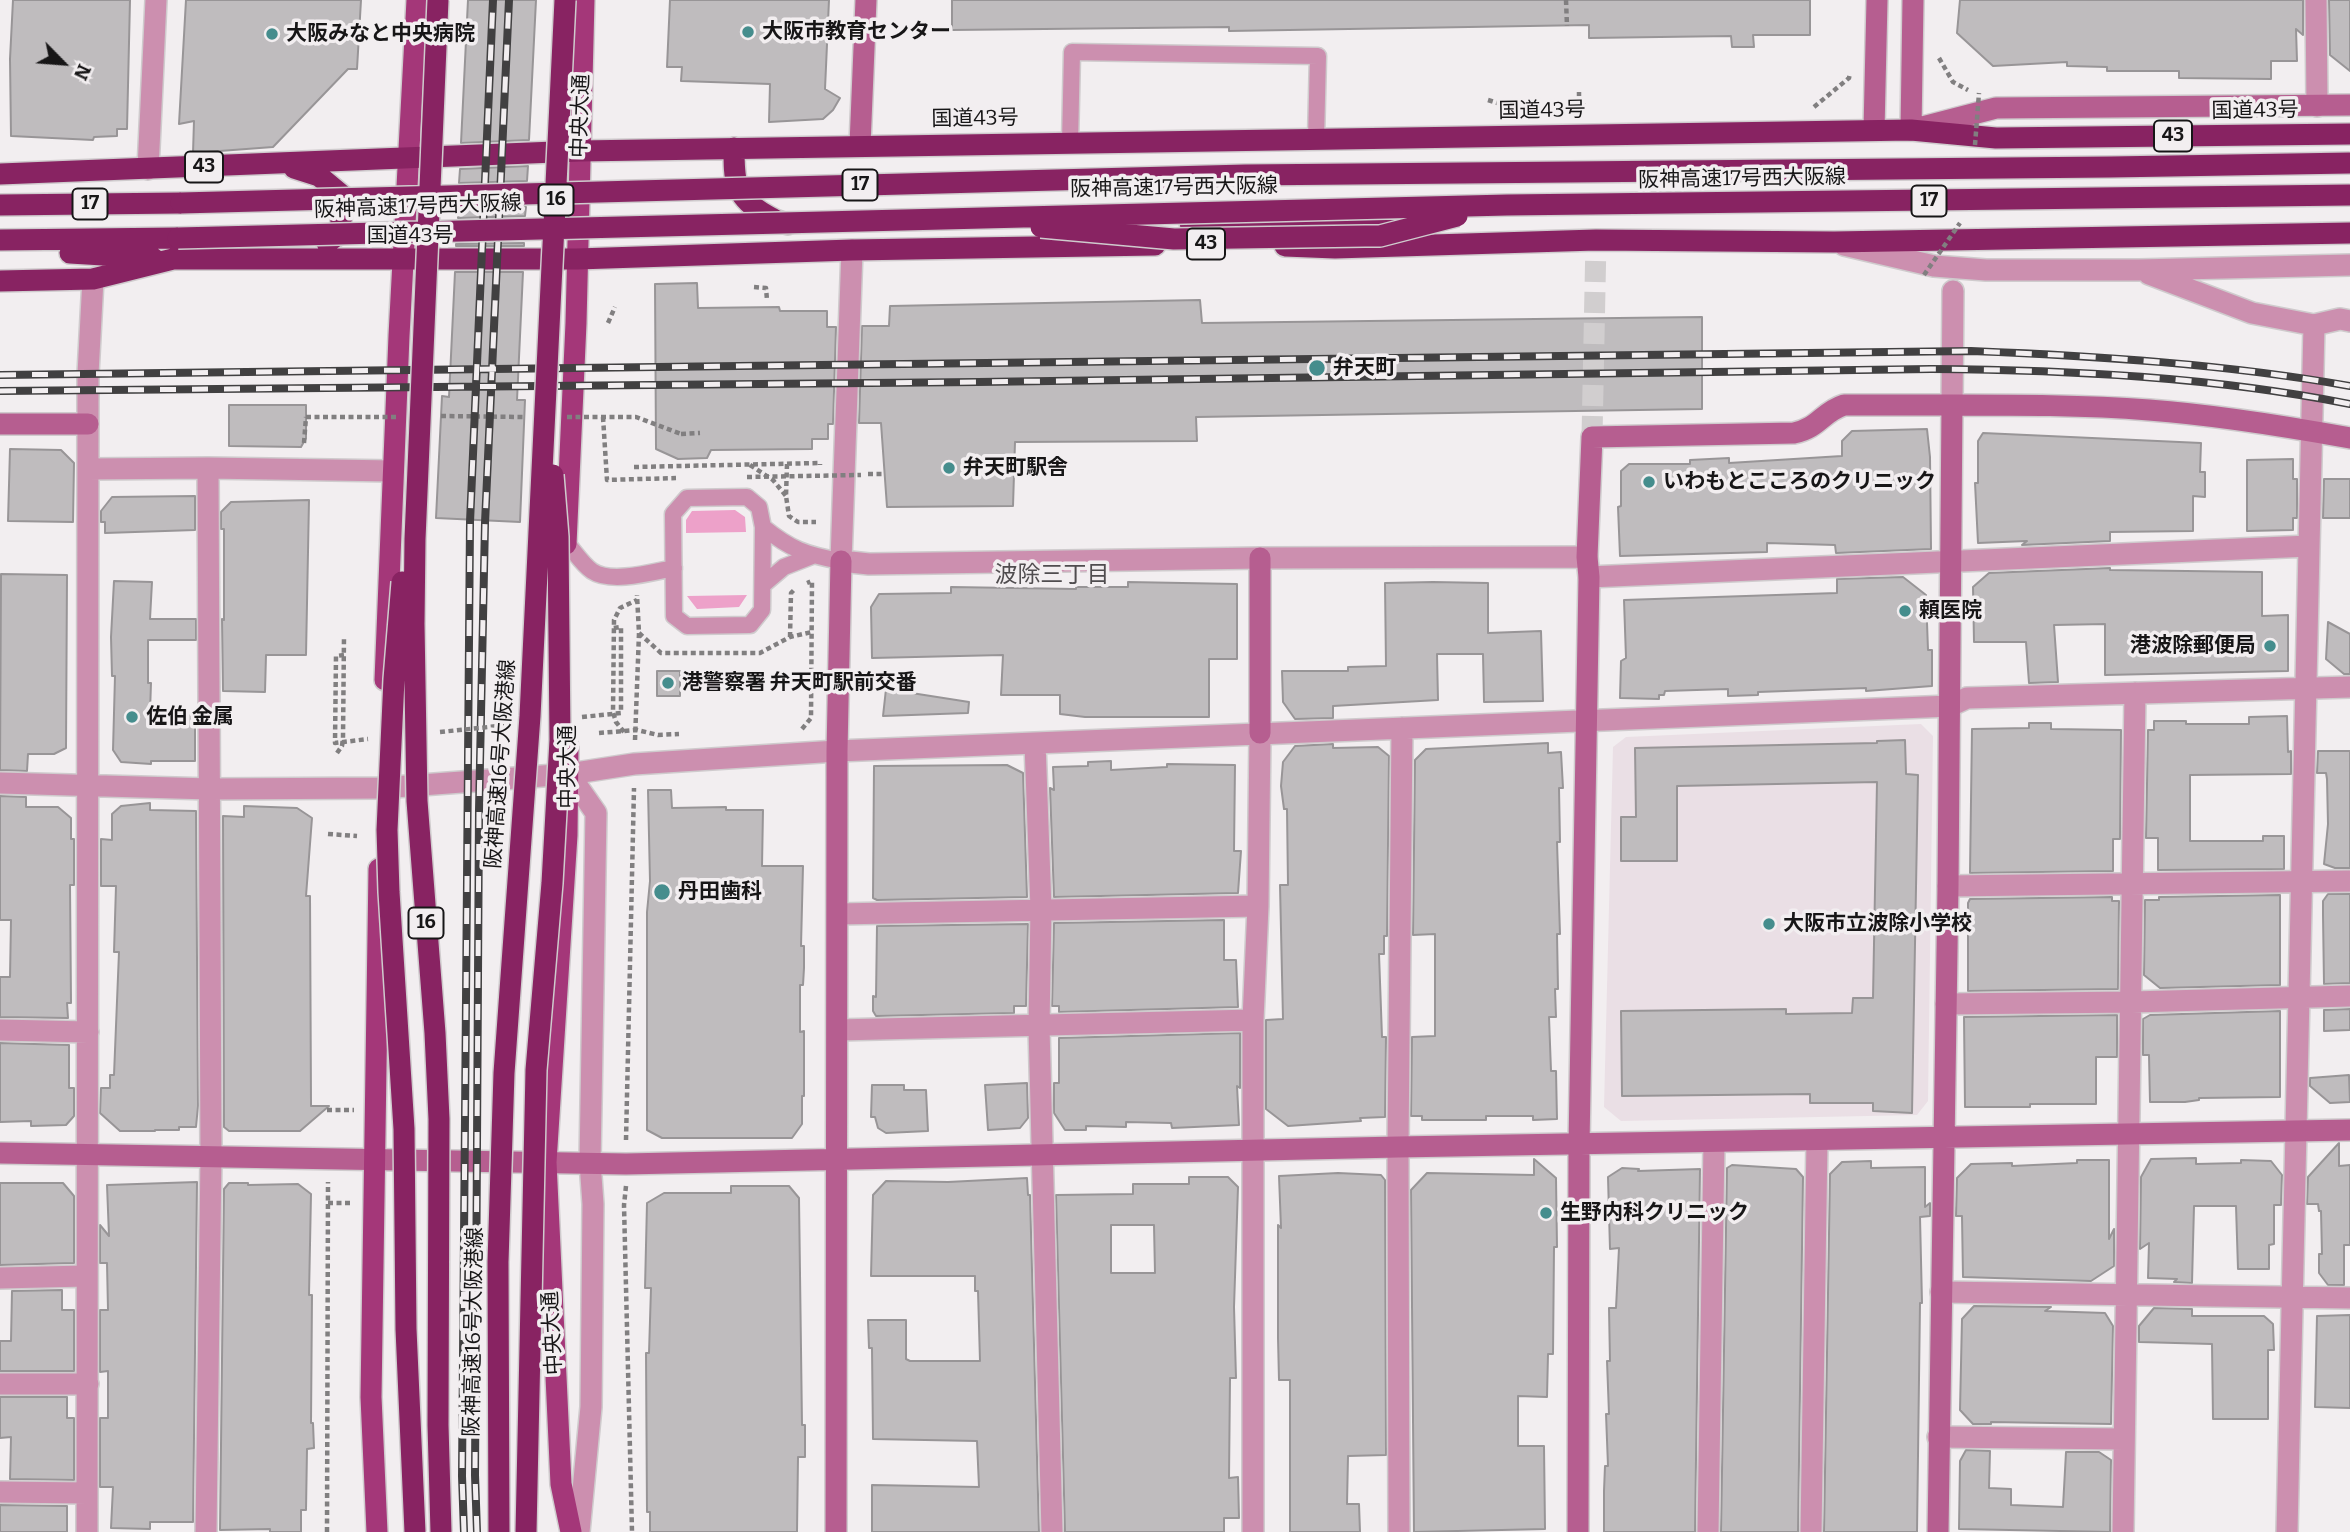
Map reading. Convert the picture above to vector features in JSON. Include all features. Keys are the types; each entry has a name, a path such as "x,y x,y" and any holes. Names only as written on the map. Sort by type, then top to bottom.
{"highway":[{"name":"阪神高速16号大阪港線","path":"438,0 415,540 415,706 417,801 439,1119 440,1532"},
{"name":"阪神高速16号大阪港線","path":"499,1532 498,1262 504,1073 530,716 542,408 565,0"},
{"name":"国道43号","path":"0,174 580,151 860,145 1874,130 1911,130 1996,138 2350,134"},
{"name":"国道43号","path":"734,148 734,177 745,202 776,222 816,228 1359,222 1452,244"},
{"path":"276,260 316,250 340,233 343,196 319,176 278,163"},
{"name":"阪神高速17号西大阪線","path":"0,205 181,203 1245,175 2097,168 2350,163"},
{"name":"阪神高速17号西大阪線","path":"0,240 178,238 962,217 1174,239 1380,236 1424,223 1507,205 2350,195"},
{"name":"国道43号","path":"0,281 93,279 173,259 577,259 1197,243 1335,248 1597,240 1834,242 2350,233"},
{"path":"0,254 85,253 173,259"},
{"path":"415,1532 406,1329 404,1129 387,830 394,679 414,391 424,314"},
{"path":"526,1532 536,1070 552,883 560,740 558,537 542,408"}],"main road":[{"path":"377,1532 371,1397 380,788 417,0"},
{"name":"中央大通","path":"571,1532 561,1484 547,1162 569,774 566,542 584,0"}],"street":[{"path":"148,169 156,0"},
{"path":"860,145 866,0"},
{"path":"1874,130 1877,0"},
{"path":"1913,0 1911,130 1996,108 2350,105"},
{"path":"2316,0 2317,106"},
{"path":"1834,242 1934,266 1986,270 2139,270 2350,265"},
{"path":"836,1532 837,751 852,250"},
{"path":"2139,270 2252,313 2314,325 2340,319 2350,321"},
{"path":"86,1532 88,374 93,279"},
{"path":"1938,1532 1948,886 1953,291"},
{"path":"2287,1532 2314,325"},
{"path":"1578,1532 1579,1145 1592,437 1794,433 1808,430 1831,410 1844,405 2053,405 2152,410 2350,438"},
{"path":"0,424 88,424"},
{"path":"206,1532 211,1157 208,468"},
{"path":"88,469 393,471"},
{"path":"841,561 869,565 1260,558 1588,567 1950,562 2309,546"},
{"path":"1253,1532 1252,1151 1253,1020 1258,906 1260,558"},
{"path":"0,783 210,789 380,788 569,774 634,764 837,751 1950,706 1966,698 2350,687"},
{"path":"2123,1532 2135,693"},
{"path":"1399,1532 1398,1147 1402,728"},
{"path":"1035,743 1041,909 1039,1027 1052,1532"},
{"path":"569,774 596,813 590,1162 593,1204 591,1407 579,1532"},
{"path":"1948,886 2133,886 2350,881"},
{"path":"838,914 1258,906"},
{"path":"1946,1004 2350,996"},
{"path":"838,1030 1253,1020"},
{"path":"0,1030 88,1032"},
{"path":"0,1153 626,1164 2350,1130"},
{"path":"1811,1532 1817,1140"},
{"path":"1708,1532 1714,1143"},
{"path":"0,1278 86,1276"},
{"path":"1941,1292 2350,1298"},
{"path":"0,1384 88,1384"},
{"path":"1938,1437 2124,1439"},
{"path":"0,1492 87,1493"}],"lane":[{"path":"1070,143 1072,52 1318,56 1316,139"},
{"path":"747,497 759,507 763,527 764,584 762,610 750,625 687,626 674,617 674,568 673,514 687,498 747,497"},
{"path":"763,527 784,545 812,556 841,561"},
{"path":"566,542 591,570 604,575 637,576 674,568"},
{"path":"764,584 784,567 812,556"}],"path":[{"path":"1566,0 1567,26"},
{"path":"1939,58 1953,82 1979,93 1975,151"},
{"path":"1815,107 1849,78 1851,68"},
{"path":"1579,92 1579,106 1586,106"},
{"path":"1488,100 1507,106"},
{"path":"1924,275 1960,222"},
{"path":"754,287 766,288 767,300"},
{"path":"608,323 615,307"},
{"path":"440,416 524,417 542,408"},
{"path":"304,443 306,417 400,417"},
{"path":"564,417 636,417 681,434 700,433"},
{"path":"603,417 607,480 677,478"},
{"path":"787,464 786,496 789,516 798,522 816,522"},
{"path":"749,465 773,480 786,496"},
{"path":"733,477 885,474"},
{"path":"790,637 791,593 801,584 812,581 811,718 799,733"},
{"path":"634,746 637,730 637,587"},
{"path":"624,732 616,722 613,712 613,628 617,614 625,604 637,600"},
{"path":"580,717 621,713 621,628 613,628"},
{"path":"337,753 343,738 344,636"},
{"path":"344,655 336,656 335,743 376,738"},
{"path":"430,733 512,724"},
{"path":"599,733 637,730 658,734 684,734"},
{"path":"626,1150 634,780"},
{"path":"328,834 357,836"},
{"path":"623,836 633,836"},
{"path":"327,1110 357,1110"},
{"path":"327,1532 328,1178"},
{"path":"626,1182 624,1205 632,1532"},
{"path":"328,1203 352,1203"}],"shaded area":[{"path":"735,510 745,517 746,532 686,533 686,520 692,511"},
{"path":"747,595 739,607 697,609 687,596"},
{"name":"大阪市立波除小学校","path":"1921,724 1933,736 1928,1101 1917,1115 1621,1121 1604,1107 1613,747 1626,737"}],"building":[{"path":"13,0 130,0 127,129 117,129 117,136 94,137 93,140 11,136 10,59"},
{"name":"大阪みなと中央病院","path":"186,0 361,0 357,69 348,69 273,147 193,153 194,121 179,124"},
{"path":"468,0 536,0 529,140 461,143"},
{"name":"大阪市教育センター","path":"670,0 829,0 825,89 840,98 833,110 823,119 769,122 770,84 681,81 682,67 667,67"},
{"path":"952,0 1810,0 1810,35 1753,35 1754,47 1732,47 1731,36 1589,38 1589,25 1229,31 1229,27 952,30"},
{"path":"1960,0 2303,0 2303,35 2296,29 2297,61 2271,61 2271,79 2179,78 2179,71 2107,71 2107,67 2067,66 2067,62 1993,66 1957,33"},
{"path":"2329,0 2350,0 2350,71 2330,55"},
{"path":"528,166 527,181 459,183 460,169"},
{"path":"526,207 525,216 458,218 458,209"},
{"path":"524,243 524,246 456,246 456,244"},
{"path":"455,272 523,272 517,400 525,400 520,522 436,518 442,396 449,397"},
{"path":"697,283 698,308 779,307 780,311 827,311 827,327 836,327 833,424 828,424 828,439 812,439 812,449 711,450 707,458 678,459 656,449 655,284"},
{"path":"1200,300 1202,323 1702,317 1702,409 1196,417 1197,441 1015,442 1013,506 887,507 881,423 859,423 862,326 889,326 890,306"},
{"path":"229,405 306,405 306,438 301,447 229,446"},
{"path":"1927,429 1931,549 1836,553 1835,545 1767,543 1767,552 1620,556 1618,507 1621,506 1621,471 1629,464 1690,464 1690,460 1729,458 1729,463 1842,456 1842,441 1852,431"},
{"path":"1983,433 2201,443 2200,472 2205,472 2205,497 2193,496 2193,531 2110,532 2110,541 2022,545 2027,541 1978,543 1975,483 1978,483 1978,441"},
{"path":"10,449 61,450 74,463 73,522 8,521"},
{"path":"2293,459 2293,479 2297,479 2297,518 2293,518 2293,530 2247,531 2247,460"},
{"path":"2324,479 2350,479 2350,518 2323,518"},
{"path":"195,496 195,530 105,533 105,522 101,522 101,511 112,497"},
{"path":"309,500 306,655 266,655 265,692 223,691 224,529 221,529 221,512 231,502"},
{"path":"2110,568 2262,572 2262,616 2288,615 2288,671 2105,675 2105,624 2054,625 2058,682 2029,683 2026,642 1974,642 1973,587 1989,573"},
{"path":"1,574 67,575 66,748 54,754 28,754 27,771 0,770"},
{"path":"1903,577 1926,595 1928,650 1932,650 1932,686 1866,691 1866,688 1758,692 1758,695 1728,696 1728,689 1665,691 1664,695 1659,695 1659,699 1620,698 1621,661 1626,658 1624,600 1837,593 1837,579"},
{"path":"114,581 152,582 150,619 196,619 196,640 148,640 150,712 195,712 195,761 151,761 151,764 121,762 113,750 115,676 112,676 111,637"},
{"path":"1128,582 1237,584 1237,659 1209,659 1209,717 1085,717 1060,714 1060,695 1001,695 1003,655 872,658 871,607 879,594 951,593 951,587 1128,587"},
{"path":"1385,583 1488,583 1488,633 1541,631 1543,701 1484,702 1483,654 1437,654 1438,700 1333,706 1333,718 1295,719 1283,702 1282,671 1348,671 1348,667 1386,666"},
{"path":"2328,622 2350,634 2350,674 2344,674 2326,659"},
{"name":"港警察署 弁天町駅前交番","path":"657,671 680,671 680,696 657,696"},
{"path":"886,689 969,702 968,713 883,716"},
{"path":"2287,716 2291,774 2190,775 2190,841 2263,841 2263,836 2284,836 2284,869 2158,870 2158,838 2146,838 2148,730 2154,730 2154,721 2249,724 2249,717"},
{"path":"2029,723 2051,723 2051,729 2121,730 2120,839 2113,839 2113,871 1970,873 1972,729 2029,728"},
{"path":"1905,740 1906,774 1918,775 1912,1113 1873,1111 1873,1103 1810,1103 1810,1094 1622,1096 1621,1011 1786,1009 1786,1014 1852,1013 1853,998 1873,998 1877,782 1677,786 1677,861 1621,861 1621,817 1636,817 1635,748 1877,743"},
{"path":"1548,743 1548,753 1561,752 1563,788 1559,788 1560,842 1557,842 1560,934 1557,934 1558,989 1555,989 1556,1017 1549,1017 1551,1071 1556,1071 1557,1119 1486,1116 1486,1120 1422,1120 1422,1116 1411,1116 1412,1037 1435,1036 1435,934 1413,935 1415,760 1426,749"},
{"path":"1333,744 1333,748 1378,747 1389,756 1387,936 1384,936 1384,954 1379,954 1382,1037 1386,1037 1385,1117 1288,1126 1266,1109 1266,1020 1283,1019 1280,885 1288,885 1287,809 1284,809 1281,786 1283,762 1295,746"},
{"path":"2318,751 2350,751 2350,868 2335,868 2324,864 2328,824 2327,779 2326,773 2317,773"},
{"path":"1111,761 1111,770 1167,767 1167,764 1235,765 1234,851 1241,851 1238,893 1054,897 1050,788 1054,790 1053,767 1088,766 1088,762"},
{"path":"1007,765 1023,773 1027,897 873,898 874,766"},
{"path":"648,790 671,790 672,808 726,807 726,810 763,810 762,866 803,866 801,946 804,946 804,968 803,985 800,985 800,1032 804,1031 804,1096 802,1124 792,1138 662,1138 647,1130 647,912 650,881"},
{"path":"0,796 26,797 26,807 58,807 71,818 74,885 70,885 71,1003 67,1003 68,1018 0,1017 0,977 10,977 11,920 0,920"},
{"path":"150,803 150,810 196,811 198,1106 196,1127 179,1127 179,1130 120,1131 100,1113 101,1088 110,1088 110,1075 114,1075 119,952 114,952 116,886 101,886 101,839 112,840 112,814 121,806"},
{"path":"244,806 297,808 312,818 306,896 310,896 311,1106 329,1106 300,1131 229,1131 224,1127 223,816 244,817"},
{"path":"2328,894 2350,894 2350,983 2324,984 2323,901"},
{"path":"2280,895 2280,985 2160,988 2144,975 2145,900 2159,900 2159,897"},
{"path":"2112,897 2112,901 2119,901 2118,989 1968,991 1970,899"},
{"path":"1224,920 1224,960 1236,960 1238,1007 1059,1012 1059,1006 1052,1006 1054,923"},
{"path":"1028,924 1026,1006 1014,1006 1014,1013 876,1016 873,1011 873,996 876,997 877,926"},
{"path":"2350,1009 2350,1030 2324,1031 2324,1010"},
{"path":"2280,1011 2280,1097 2199,1098 2185,1102 2150,1102 2149,1055 2143,1055 2143,1019 2150,1015"},
{"path":"2117,1015 2117,1057 2096,1057 2096,1104 1965,1107 1964,1017"},
{"path":"1240,1033 1240,1088 1237,1086 1239,1125 1172,1128 1171,1123 1126,1122 1126,1127 1086,1126 1086,1130 1065,1130 1054,1113 1054,1083 1059,1083 1059,1038"},
{"path":"0,1043 69,1045 69,1088 74,1088 74,1116 66,1125 31,1126 31,1121 0,1122"},
{"path":"2349,1075 2350,1102 2330,1103 2310,1086 2310,1078"},
{"path":"1027,1083 1028,1118 1020,1128 988,1130 985,1085"},
{"path":"872,1085 904,1085 904,1090 926,1090 928,1131 886,1133 878,1128 875,1117 871,1117"},
{"path":"2339,1143 2339,1166 2350,1165 2350,1245 2344,1245 2344,1285 2328,1285 2319,1273 2319,1254 2322,1254 2321,1211 2318,1204 2307,1204 2308,1177"},
{"path":"2196,1158 2196,1164 2241,1163 2241,1160 2271,1161 2282,1175 2281,1205 2274,1205 2274,1244 2269,1245 2269,1269 2238,1269 2236,1206 2194,1206 2192,1283 2174,1282 2177,1279 2148,1278 2149,1243 2140,1249 2141,1177 2151,1159"},
{"path":"1534,1159 1556,1178 1557,1247 1554,1247 1553,1354 1548,1354 1547,1397 1518,1396 1518,1446 1544,1446 1545,1529 1414,1532 1411,1190 1427,1173 1534,1175"},
{"path":"2077,1160 2109,1160 2109,1239 2114,1229 2114,1266 2091,1281 1963,1277 1962,1216 1956,1216 1957,1178 1971,1164 2012,1163 2012,1166 2077,1163"},
{"path":"1871,1161 1871,1168 1925,1167 1925,1207 1930,1203 1930,1216 1920,1217 1922,1303 1917,1532 1824,1532 1830,1174 1842,1162"},
{"path":"1732,1165 1796,1169 1803,1177 1798,1532 1721,1532 1727,1168"},
{"path":"1622,1168 1639,1169 1638,1171 1700,1169 1695,1532 1604,1532 1605,1466 1608,1466 1606,1414 1609,1414 1609,1308 1616,1308 1619,1248 1610,1249 1608,1177"},
{"path":"1338,1173 1381,1175 1385,1180 1386,1455 1348,1456 1347,1504 1359,1504 1360,1532 1290,1532 1290,1380 1279,1380 1279,1176"},
{"path":"1189,1177 1228,1177 1238,1187 1234,1307 1236,1378 1230,1378 1229,1478 1238,1477 1239,1518 1224,1518 1224,1532 1065,1532 1056,1195 1133,1194 1133,1184 1189,1184","holes":["1111,1225 1154,1225 1155,1273 1111,1273"]},
{"path":"1027,1178 1030,1195 1039,1532 872,1532 872,1485 979,1487 977,1441 873,1439 872,1348 869,1348 868,1320 906,1320 906,1359 910,1361 980,1361 978,1291 975,1291 975,1276 871,1276 873,1195 886,1181 948,1182"},
{"path":"197,1182 193,1522 150,1522 150,1529 111,1528 113,1487 100,1487 100,1418 108,1418 108,1371 100,1372 100,1310 108,1310 107,1263 100,1263 100,1225 109,1236 107,1185"},
{"path":"0,1183 63,1183 74,1196 74,1263 0,1265"},
{"path":"229,1183 298,1184 311,1194 309,1295 312,1295 311,1423 314,1448 307,1449 306,1510 301,1510 301,1532 270,1532 270,1529 220,1530 224,1189"},
{"path":"731,1186 789,1186 799,1198 802,1425 805,1425 805,1457 798,1457 797,1532 650,1532 650,1512 647,1512 646,1353 649,1353 651,1288 645,1288 647,1203 664,1193 731,1193"},
{"path":"62,1290 62,1310 74,1310 74,1371 0,1371 0,1341 11,1341 12,1291"},
{"path":"1974,1306 2051,1307 2045,1311 2105,1313 2113,1326 2111,1424 1973,1424 1960,1410 1962,1319"},
{"path":"2154,1308 2192,1309 2192,1316 2264,1316 2273,1324 2274,1350 2268,1350 2268,1419 2213,1419 2212,1344 2139,1342 2139,1326"},
{"path":"2350,1315 2350,1408 2315,1407 2317,1316"},
{"path":"0,1397 67,1397 67,1418 74,1418 74,1480 10,1479 11,1437 0,1438"},
{"path":"1966,1450 1990,1451 1989,1488 2011,1489 2011,1505 2063,1507 2066,1452 2099,1452 2111,1460 2110,1532 1959,1529 1960,1461"},
{"path":"0,1505 67,1506 67,1532 0,1532"}],"tunnel":[{"path":"1592,437 1596,240"}],"railway":[{"path":"464,1532 462,1476 470,522 493,0"},
{"path":"477,1532 475,1475 479,810 485,523 509,0"},
{"path":"0,375 1971,351 2161,362 2350,386"},
{"path":"0,391 978,382 1931,369 2089,373 2194,381 2350,404"}],"place":[{"name":"大阪市教育センター","path":"748,32"},
{"name":"大阪みなと中央病院","path":"272,34"},
{"name":"弁天町","path":"1317,368"},
{"name":"弁天町駅舎","path":"949,468"},
{"name":"いわもとこころのクリニック","path":"1649,482"},
{"name":"頼医院","path":"1905,611"},
{"name":"港波除郵便局","path":"2270,646"},
{"name":"港警察署 弁天町駅前交番","path":"668,683"},
{"name":"佐伯 金属","path":"132,717"},
{"name":"丹田歯科","path":"662,892"},
{"name":"大阪市立波除小学校","path":"1769,924"},
{"name":"生野内科クリニック","path":"1546,1213"}],"district":[{"name":"波除三丁目","path":"1052,576"}]}
